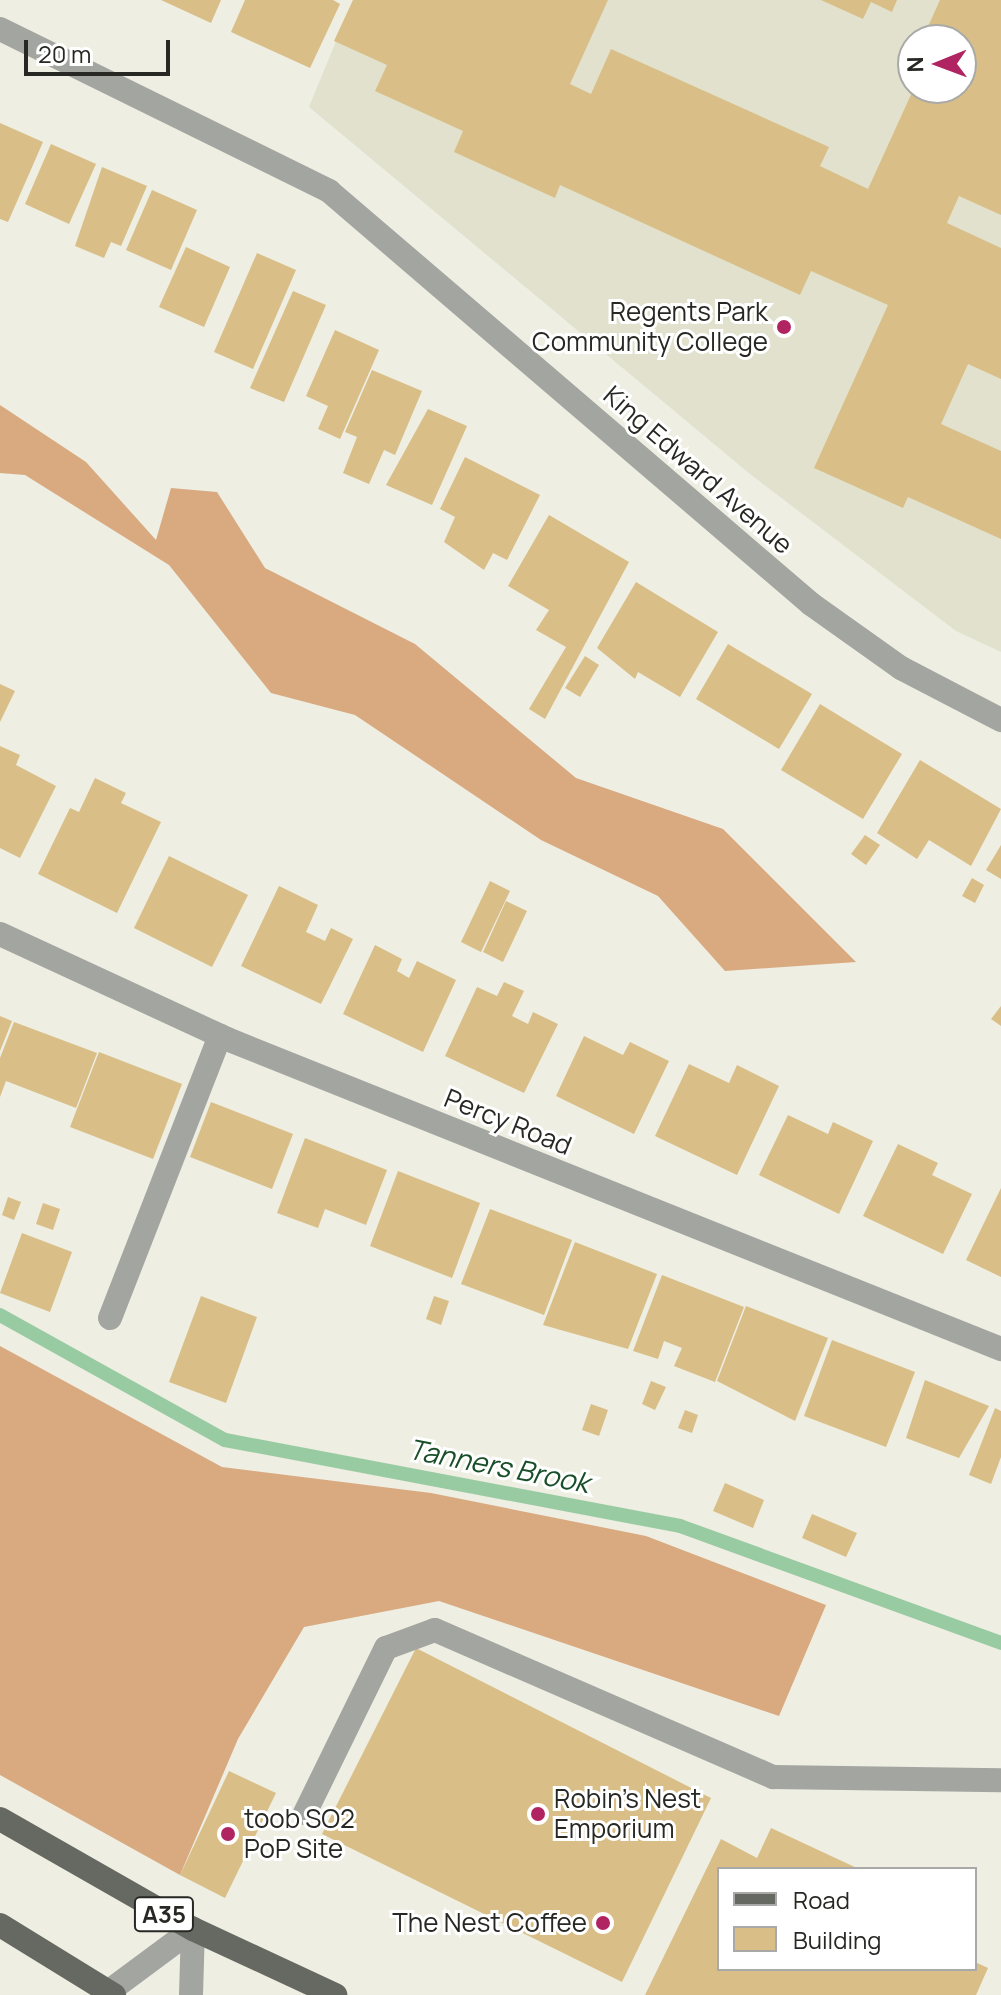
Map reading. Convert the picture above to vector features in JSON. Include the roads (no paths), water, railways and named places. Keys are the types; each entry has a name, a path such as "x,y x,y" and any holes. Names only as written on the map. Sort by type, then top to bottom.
{"main road":[{"name":"A35","path":"0,1819 193,1929 335,1995"},
{"path":"0,1925 108,1994"}],"street":[{"name":"King Edward Avenue","path":"0,29 329,191 811,604 901,668 1001,720"},
{"name":"Percy Road","path":"0,934 220,1036 1001,1349"},
{"path":"110,1318 220,1036"},
{"path":"305,1813 386,1648 435,1630 773,1777 1001,1780"},
{"path":"108,1994 193,1929"},
{"path":"191,1995 193,1929"}],"waterway":[{"name":"Tanners Brook","path":"0,1315 225,1440 680,1526 1001,1643"}],"place":[{"name":"Regents Park Community College","path":"784,327"},
{"name":"Robin's Nest Emporium","path":"538,1814"},
{"name":"toob SO2 PoP Site","path":"228,1834"},
{"name":"The Nest Coffee","path":"603,1923"}]}
